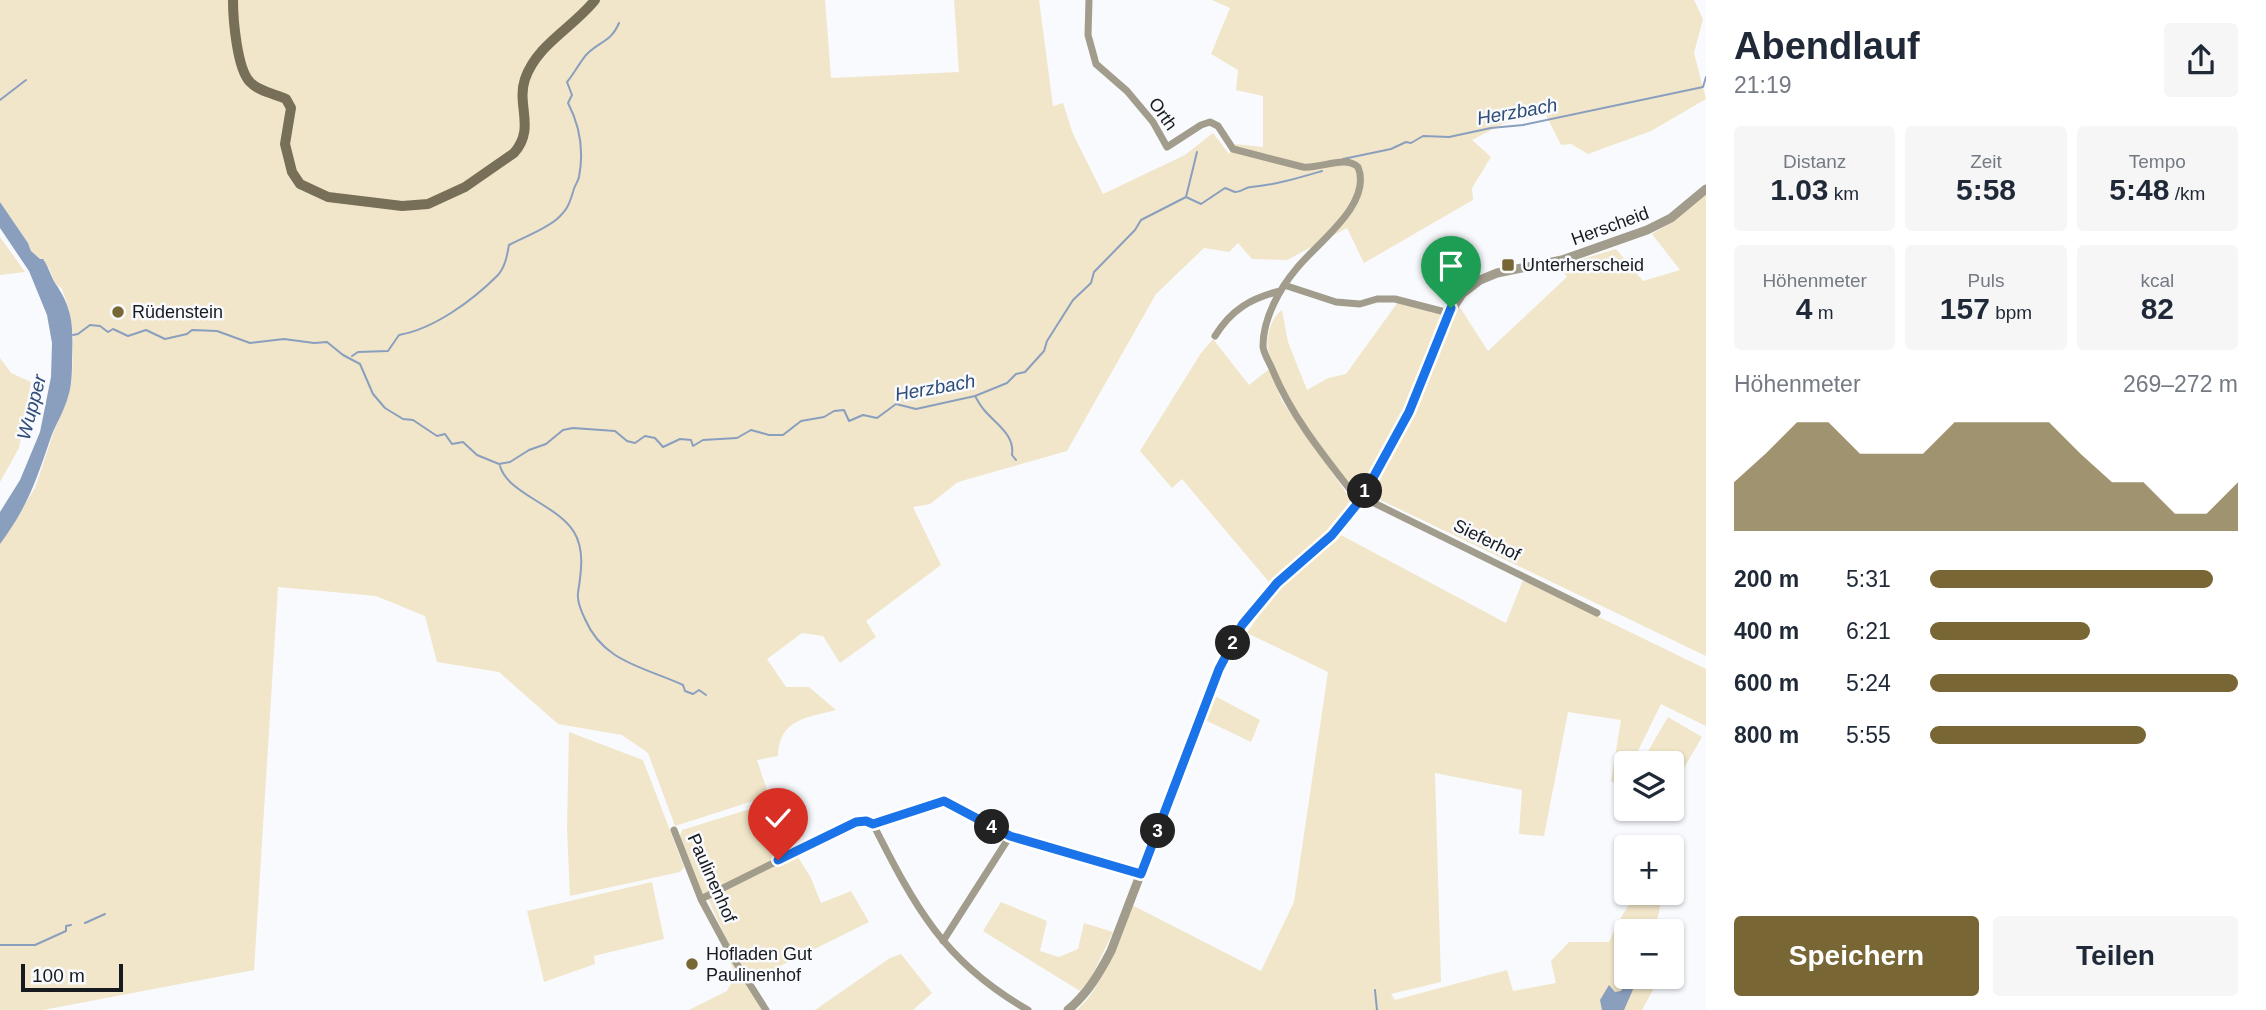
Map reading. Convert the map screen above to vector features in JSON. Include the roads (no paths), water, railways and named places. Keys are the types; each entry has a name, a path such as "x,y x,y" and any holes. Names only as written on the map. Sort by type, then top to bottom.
{"main road":[{"path":"233,0 246,76 254,86 286,99 291,108 285,144 292,172 300,184 328,197 414,206 441,200 514,153 520,145 525,127 522,91 525,78 543,51 595,0"}],"street":[{"name":"Orth","path":"1089,0 1088,35 1096,64 1127,91 1153,122 1167,147 1200,125 1210,122 1218,126 1233,149 1303,167 1314,168 1352,162 1360,173 1360,185 1343,220 1298,266 1282,288"},
{"name":"Herscheid","path":"1068,1010 1098,978 1141,874 1219,669 1242,625 1277,583 1332,535 1362,498 1409,412 1449,313 1462,294 1487,277 1562,260 1647,230 1671,218 1706,189"},
{"path":"1282,288 1267,324 1263,347 1284,398 1355,496 1362,498"},
{"path":"1216,336 1230,315 1241,307 1261,295 1282,288 1336,302 1360,304 1377,299 1395,299 1449,313"},
{"name":"Sieferhof","path":"1362,498 1597,614"},
{"path":"873,824 944,801 1010,836 1141,874"},
{"path":"701,899 856,822 866,821 873,824 920,912 962,964 1001,995 1028,1010"},
{"name":"Paulinenhof","path":"674,830 701,899 730,953 766,1010"},
{"path":"943,941 1010,836"}],"water":[{"path":"0,202 31,251 43,259 66,302 71,320 72,379 66,402 30,493 0,544 0,512 20,480 40,432 51,377 52,343 47,315 29,271 0,228"},
{"path":"1609,985 1615,992 1633,989 1624,1010 1602,1010 1600,1000"}],"waterway":[{"path":"352,356 358,352 388,351 399,335 426,327 452,312 500,273 509,245 546,227 563,213 578,179 581,158 578,130 568,103 572,95 567,82 585,57 609,38 619,23"},
{"name":"Herzbach","path":"1343,159 1391,149 1423,136 1449,137 1491,128 1523,125 1703,87 1706,77"},
{"path":"0,100 26,80"},
{"path":"1186,197 1197,152"},
{"name":"Herzbach","path":"73,335 90,325 100,326 108,332 113,329 128,336 146,330 165,339 187,334 192,330 217,331 250,343 284,339 327,342 360,364 373,394 385,408 403,419 413,420 437,436 445,434 452,444 463,442 477,455 499,464 510,462 529,450 546,444 563,430 573,428 615,431 627,441 635,443 645,436 655,438 663,447 680,439 691,440 693,446 703,440 737,438 751,430 769,435 783,435 801,421 824,417 834,411 844,410 849,421 863,415 877,418 896,404 916,409 975,396 1007,383 1016,374 1025,372 1044,351 1047,341 1073,300 1091,283 1094,272 1135,230 1141,220 1186,197 1201,204 1225,188 1237,192 1322,171"},
{"path":"975,396 1008,436 1012,455 1016,460"},
{"path":"500,466 513,484 557,514 574,532 581,554 579,603 593,633 602,645 640,668 683,685 685,691 693,694 699,690 706,695"},
{"path":"85,923 105,914"},
{"path":"0,945 35,945 66,931 66,926 71,925"},
{"path":"1375,990 1377,1010"}],"place":[{"name":"Unterherscheid","path":"1508,265"},
{"name":"Rüdenstein","path":"118,312"},
{"name":"Hofladen Gut Paulinenhof","path":"692,964"}],"water label":[{"name":"Wupper","path":"31,407"}]}
